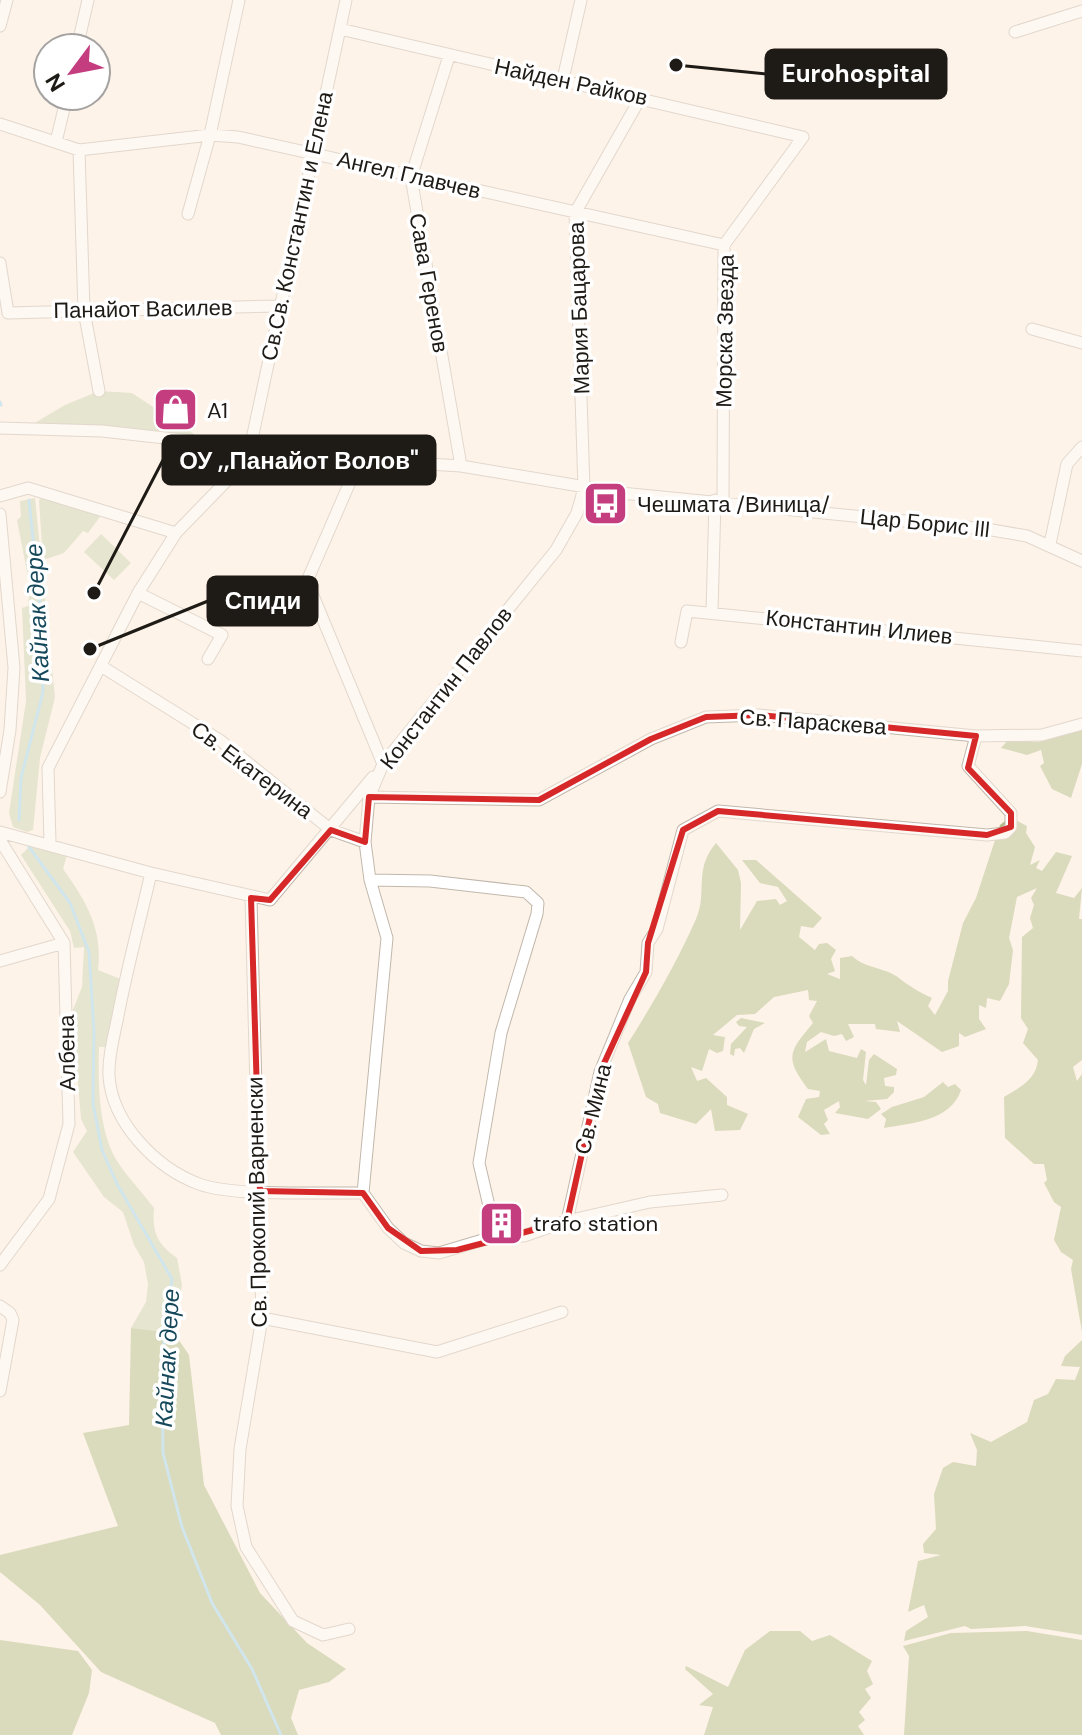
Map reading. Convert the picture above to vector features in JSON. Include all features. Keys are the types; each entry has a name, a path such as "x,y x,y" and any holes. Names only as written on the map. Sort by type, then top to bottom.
{"street":[{"path":"0,26 7,0"},
{"path":"81,32 88,0"},
{"path":"188,214 210,135 239,0"},
{"name":"Св.Св. Константин и Елена","path":"249,453 278,306 346,0"},
{"path":"563,79 581,0"},
{"path":"1015,32 1082,11"},
{"name":"Найден Райков","path":"340,29 803,137"},
{"name":"Сава Геренов","path":"449,56 411,177 461,466"},
{"name":"Мария Бацарова","path":"584,488 575,213 641,97"},
{"path":"56,142 63,112"},
{"name":"Ангел Главчев","path":"0,124 79,150 210,135 238,137 724,245"},
{"name":"Морска Звезда","path":"708,612 719,501 724,245 803,137"},
{"path":"79,150 84,311 99,391"},
{"name":"Панайот Василев","path":"0,263 8,313 278,306"},
{"path":"1032,329 1082,343"},
{"name":"Цар Борис III","path":"0,428 102,431 192,441 249,453 461,466 584,488 986,529 1050,544 1082,561"},
{"path":"1050,544 1067,464 1080,451"},
{"path":"50,843 48,768 138,593 176,533 242,465 249,453"},
{"path":"4,836 50,843 151,873 270,900 383,764 307,581 360,459"},
{"path":"0,496 28,488 176,533"},
{"name":"Константин Павлов","path":"363,1193 387,938 370,880 365,842 369,797 383,764 556,550 577,513 584,488"},
{"path":"0,514 4,604 14,668 10,730 0,792"},
{"path":"138,593 222,635 208,659"},
{"path":"681,642 687,611 708,612"},
{"name":"Константин Илиев","path":"708,612 1082,651"},
{"name":"Св. Екатерина","path":"101,666 221,741 331,830 365,842"},
{"name":"Св. Параскева","path":"369,797 539,800 651,739 706,717 759,715 976,736 1042,735 1082,724"},
{"name":"Св. Мина","path":"567,1221 600,1072 630,999 646,972 648,943 657,929 683,830 696,820 718,811 742,811 932,831 1005,833 1011,827 1011,813 968,766 976,736"},
{"path":"0,961 64,943 4,836"},
{"path":"151,873 109,1058 114,1101 137,1139 179,1173 201,1185 260,1191 363,1193 388,1228 404,1243 421,1251 457,1250 496,1236 524,1236 567,1221 650,1202 722,1195"},
{"path":"370,880 430,881 534,896 538,910 501,1033 479,1163 496,1236"},
{"name":"Св. Прокопий Варненски","path":"251,898 262,1318 237,1475 241,1530 256,1567 293,1621 323,1635 349,1629"},
{"name":"Албена","path":"0,1265 49,1199 69,1124 64,943"},
{"path":"0,1306 10,1313 13,1320 0,1391"},
{"path":"262,1318 437,1352 562,1312"}],"highlighted area":[{"path":"759,715 976,736 968,768 1011,813 1011,827 987,835 718,811 683,830 648,943 646,972 600,1072 567,1221 457,1250 421,1251 388,1228 363,1193 260,1191 251,898 270,900 331,830 365,842 369,797 539,800 651,739 706,717"}],"green space":[{"path":"99,391 132,393 209,444 28,427 65,405"},
{"path":"45,496 102,514 88,533 83,531 64,553 43,560 39,500"},
{"path":"35,498 55,697 40,758 33,830 27,832 13,827 9,813 26,701 22,608 28,606 30,587 17,520 21,517 20,501"},
{"path":"101,534 131,563 114,580 84,552"},
{"path":"1082,728 1082,764 1071,798 1052,789 1040,766 1044,763 1041,750 1027,755 1001,748 1008,740 1038,742"},
{"path":"1010,817 1027,826 1026,833 1035,847 1030,865 1040,860 1036,868 1042,871 1056,852 1072,856 1056,893 1074,898 1082,888 1079,919 1082,919 1082,1060 1073,1067 1077,1081 1082,1074 1082,1332 1071,1269 1073,1260 1061,1252 1054,1240 1061,1207 1054,1202 1044,1183 1047,1180 1044,1164 1034,1164 1005,1138 1004,1097 1031,1078 1038,1060 1023,1043 1028,1029 1021,1018 1022,937 1033,928 1030,918 1034,905 1031,898 1037,888 1017,897 1009,938 1013,950 1009,984 1000,1001 987,998 986,1008 979,1005 979,1019 986,1029 965,1037 959,1033 959,1046 942,1052 897,1021 900,1032 876,1029 875,1024 848,1024 854,1037 846,1041 842,1034 834,1036 821,1032 807,1042 805,1052 826,1039 829,1051 857,1058 861,1049 866,1052 863,1080 866,1085 869,1060 874,1054 897,1069 896,1075 884,1078 885,1086 894,1087 894,1092 887,1099 864,1101 876,1102 881,1109 868,1119 835,1113 840,1107 839,1101 824,1110 828,1120 824,1124 830,1134 821,1135 798,1117 806,1099 819,1097 820,1091 808,1089 795,1069 792,1055 813,1023 809,1016 817,1001 809,1000 808,990 774,997 755,1014 737,1015 713,1035 725,1037 723,1051 717,1053 709,1049 702,1071 691,1067 697,1081 706,1078 727,1097 727,1105 748,1114 740,1130 715,1131 711,1109 696,1124 660,1113 658,1104 646,1097 628,1043 665,982 696,919 705,862 716,843 738,870 741,883 740,930 757,901 776,899 780,905 787,901 778,887 760,883 742,860 756,860 822,918 813,928 801,926 799,937 815,950 819,944 827,943 836,950 831,959 835,971 827,974 840,979 840,958 852,956 894,974 932,998 928,1006 935,1015 948,991 963,923 976,898 1000,825"},
{"path":"43,845 68,851 63,869 91,916 98,941 98,970 123,980 108,1047 99,1047 103,1123 112,1152 154,1208 157,1237 177,1258 182,1285 174,1333 131,1328 146,1302 148,1284 144,1262 134,1245 123,1212 104,1197 73,1152 87,1131 81,1119 72,1012 82,987 84,947 74,948 70,931 21,855 29,847"},
{"path":"741,1018 765,1023 754,1029 744,1053 740,1048 735,1049 734,1056 730,1054 731,1044 747,1027 739,1026 736,1022"},
{"path":"943,1082 948,1087 955,1084 961,1090 949,1108 929,1119 884,1128 886,1119 881,1114 892,1107 924,1097"},
{"path":"131,1328 174,1333 189,1355 204,1485 260,1593 307,1643 346,1669 329,1682 299,1690 291,1718 298,1735 221,1735 215,1723 101,1672 40,1605 0,1572 0,1555 118,1526 83,1433 129,1425"},
{"path":"1082,1340 1082,1635 1025,1626 971,1629 965,1626 904,1641 906,1631 928,1617 924,1605 908,1612 918,1561 941,1555 924,1553 923,1544 936,1529 934,1494 943,1468 953,1462 976,1466 977,1450 970,1433 991,1442 1027,1422 1034,1400 1048,1394 1056,1379 1075,1380 1080,1367 1061,1366 1065,1356"},
{"path":"770,1631 800,1631 812,1641 830,1635 872,1661 867,1671 873,1684 865,1689 871,1698 859,1712 865,1720 858,1726 864,1735 704,1735 713,1707 699,1705 713,1694 685,1669 686,1666 728,1687 745,1650"},
{"path":"1027,1631 1082,1640 1082,1735 904,1735 909,1656 903,1646 951,1633"},
{"path":"0,1640 78,1651 92,1670 89,1693 72,1735 0,1735"}],"waterway":[{"name":"Кайнак дере","path":"19,820 21,778 43,692 43,636 29,500"},
{"name":"Кайнак дере","path":"29,847 70,903 89,952 94,1031 93,1104 102,1150 117,1184 172,1279 162,1360 163,1453 182,1527 212,1603 252,1669 281,1735"}],"place":[{"name":"Eurohospital","path":"676,65"},
{"name":"A1","path":"176,410"},
{"name":"Чешмата /Виница/","path":"606,504"},
{"name":"ОУ ,,Панайот Волов\"","path":"94,593"},
{"name":"Спиди","path":"90,649"},
{"name":"trafo station","path":"502,1223"}]}
